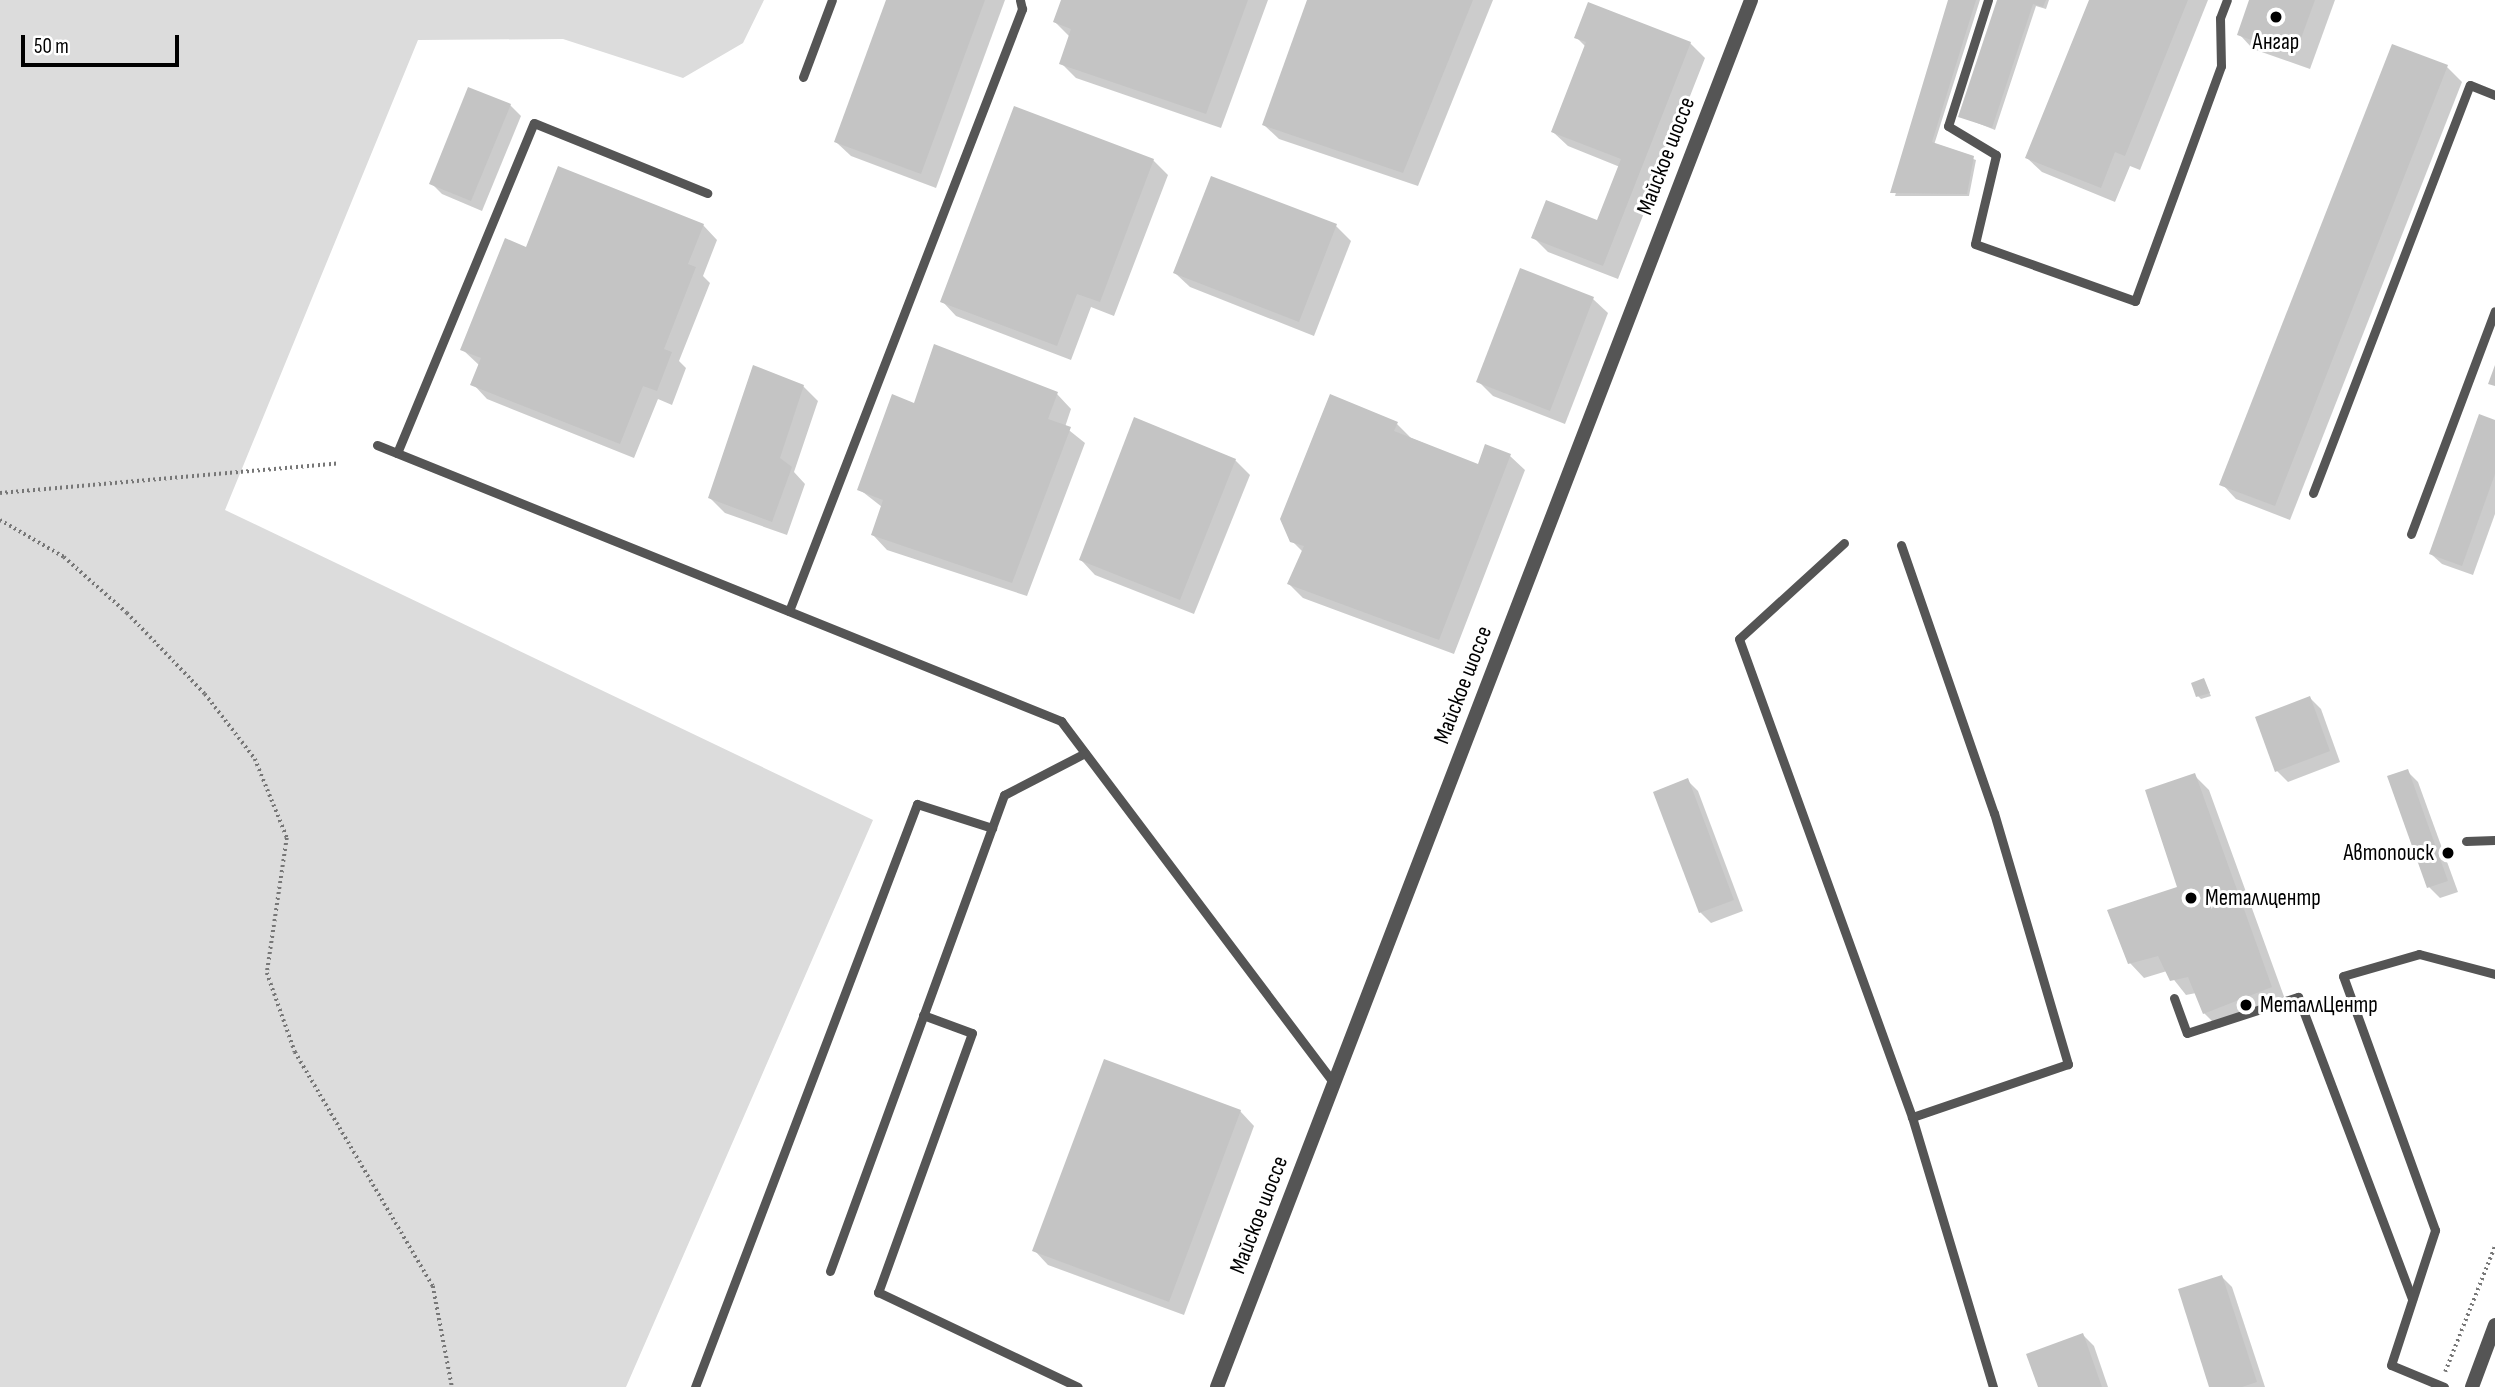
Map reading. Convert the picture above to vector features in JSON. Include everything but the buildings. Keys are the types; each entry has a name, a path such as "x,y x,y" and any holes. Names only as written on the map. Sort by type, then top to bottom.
{"street":[{"name":"Майское шоссе","path":"1217,1387 1751,0"},
{"path":"2472,1387 2495,1325"}],"lane":[{"path":"803,77 832,0"},
{"path":"789,611 1022,9 1020,0"},
{"path":"1988,0 1948,126 1996,155 1975,244 2135,301 2221,66 2220,19 2227,0"},
{"path":"2313,493 2470,85 2495,95"},
{"path":"397,453 534,123 707,192"},
{"path":"2411,534 2495,311"},
{"path":"377,445 1061,721 1334,1083"},
{"path":"1844,543 1739,639 1912,1117 1993,1387"},
{"path":"1901,545 1994,813 2068,1064 1912,1117"},
{"path":"830,1271 1003,795 1085,753"},
{"path":"695,1387 916,804 992,828"},
{"path":"2466,841 2495,840"},
{"path":"2442,1386 2391,1365 2435,1230 2343,976 2419,954 2495,974"},
{"path":"2174,998 2187,1033 2298,997 2412,1298"},
{"path":"923,1015 972,1033 878,1292 1078,1387"}],"path":[{"path":"0,493 340,463"},
{"path":"0,520 64,557 127,612 205,694 255,760 287,838 267,973 295,1052 433,1286 452,1387"},
{"path":"2442,1386 2495,1246"}],"shaded area":[{"path":"0,0 764,0 743,43 683,78 563,39 418,40 225,510 873,820 626,1387 0,1387"}],"place":[{"name":"Ангар","path":"2276,17"},
{"name":"Автопоиск","path":"2448,853"},
{"name":"Металлцентр","path":"2191,898"},
{"name":"МеталлЦентр","path":"2246,1005"}]}
